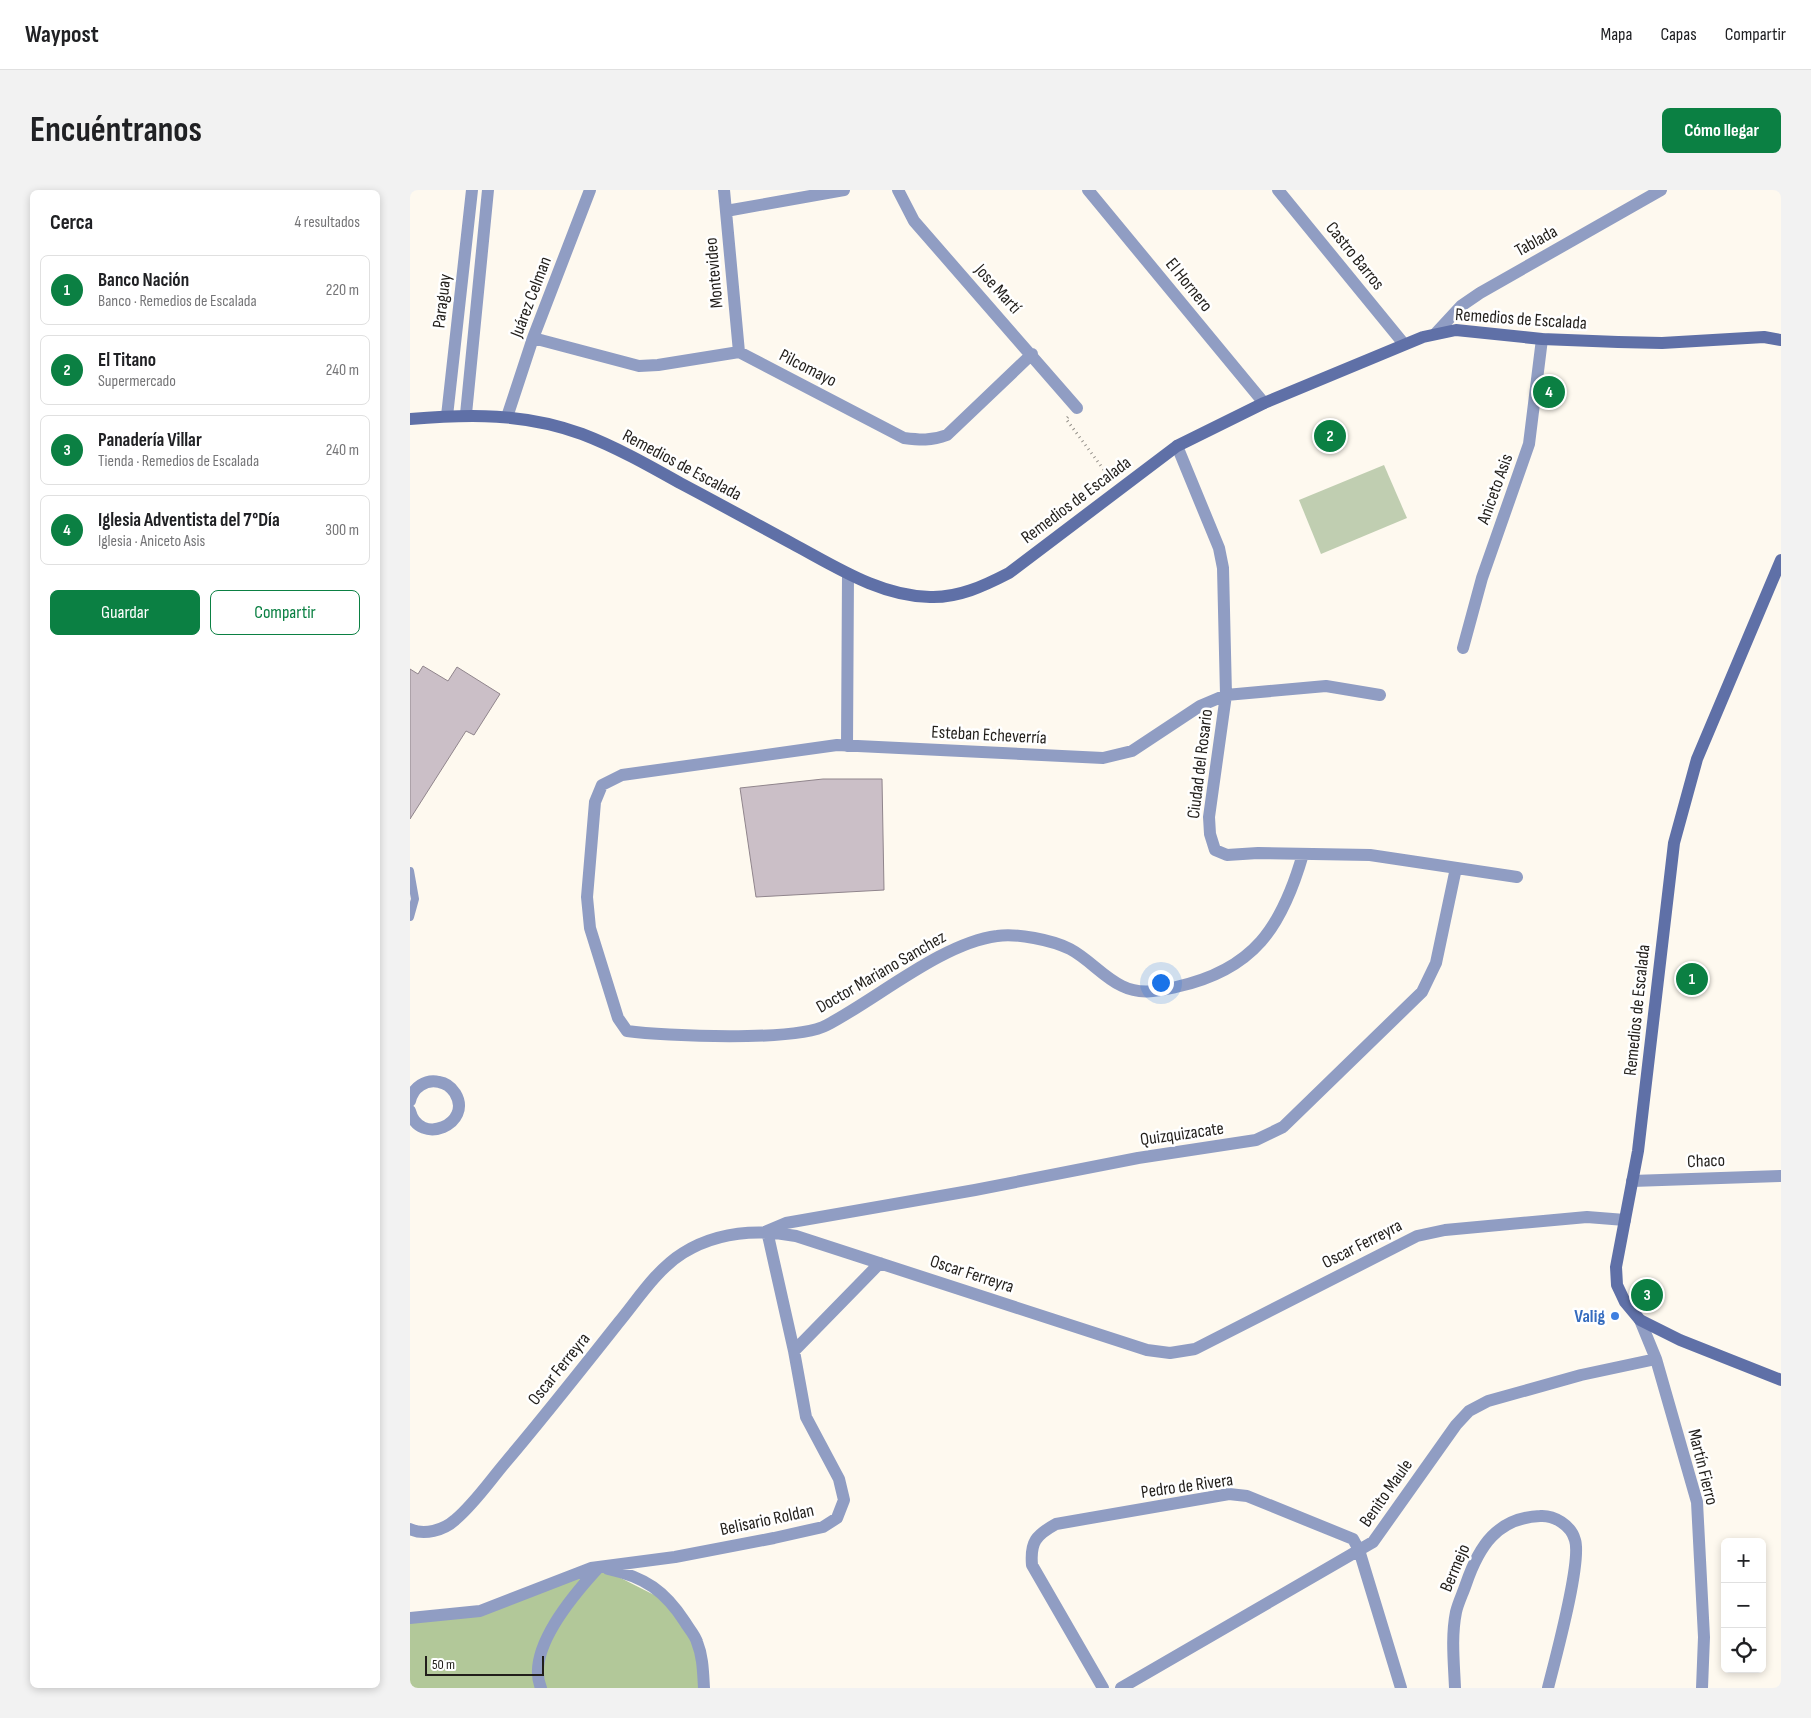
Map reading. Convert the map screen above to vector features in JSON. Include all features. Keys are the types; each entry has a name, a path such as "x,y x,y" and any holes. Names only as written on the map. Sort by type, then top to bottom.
{"main road":[{"name":"Remedios de Escalada","path":"410,419 466,414 507,417 544,423 582,434 621,452 848,574 905,595 931,597 949,595 983,586 1008,573 1177,446 1264,403 1404,344 1436,333 1470,331 1542,339 1627,342 1764,337 1781,340"},
{"name":"Remedios de Escalada","path":"1781,560 1697,759 1676,835 1638,1151 1616,1267 1617,1285 1625,1302 1640,1320 1680,1340 1781,1380"}],"street":[{"name":"Paraguay","path":"447,416 472,190"},
{"name":"Paraguay","path":"466,414 488,190"},
{"name":"Juárez Celman","path":"507,417 533,338 590,190"},
{"name":"Montevideo","path":"724,190 739,352"},
{"path":"726,211 844,190"},
{"name":"Jose Martí","path":"898,190 914,221 1032,354 1077,408"},
{"name":"El Hornero","path":"1088,190 1264,403"},
{"name":"Castro Barros","path":"1278,190 1404,344"},
{"name":"Tablada","path":"1436,333 1462,306 1480,292 1661,190"},
{"path":"533,338 639,366 658,365 739,352"},
{"name":"Aniceto Asis","path":"1463,648 1482,578 1529,444 1542,339"},
{"name":"Pilcomayo","path":"739,352 904,438 922,440 935,440 947,435 1032,354"},
{"name":"Ciudad del Rosario","path":"1177,446 1220,548 1223,568 1226,695 1209,817 1210,834 1215,850 1227,855 1370,855 1517,877"},
{"path":"847,746 848,574"},
{"name":"Esteban Echeverría","path":"595,802 602,785 622,775 847,746 1103,758 1132,751 1200,706 1226,695 1326,686 1380,695"},
{"name":"Doctor Mariano Sanchez","path":"595,802 587,897 590,928 618,1018 627,1031 655,1035 792,1034 825,1027 963,945 998,935 1039,938 1070,949 1122,986 1150,993 1197,983 1243,960 1263,939 1280,917 1294,884 1303,854"},
{"name":"Quizquizacate","path":"767,1231 786,1223 975,1190 1138,1158 1256,1140 1283,1127 1422,992 1436,963 1456,868"},
{"path":"410,1101 415,1090 429,1081 446,1084 457,1097 458,1112 455,1119 443,1129 428,1130 412,1118"},
{"name":"Chaco","path":"1632,1182 1781,1176"},
{"name":"Oscar Ferreyra","path":"410,1529 417,1533 438,1531 454,1521 525,1439 656,1277 681,1254 704,1242 730,1235 767,1231 796,1236 1147,1350 1170,1353 1195,1349 1416,1236 1445,1230 1587,1217 1625,1220"},
{"name":"Belisario Roldan","path":"410,1618 480,1611 598,1567 675,1557 774,1538 823,1527 837,1518 844,1500 839,1479 806,1417 794,1351 767,1231"},
{"path":"794,1351 880,1263"},
{"name":"Martín Fierro","path":"1640,1320 1656,1360 1697,1502 1704,1636 1702,1688"},
{"name":"Benito Maule","path":"1121,1688 1373,1542 1468,1410 1488,1401 1581,1375 1656,1360"},
{"name":"Pedro de Rivera","path":"1103,1688 1032,1565 1031,1552 1039,1534 1056,1524 1228,1494 1247,1496 1353,1539 1359,1550"},
{"name":"Bermejo","path":"1455,1688 1453,1640 1456,1612 1479,1550 1504,1525 1526,1516 1549,1515 1563,1523 1575,1539 1576,1564 1548,1688"},
{"path":"1359,1550 1401,1688"},
{"path":"541,1688 536,1676 549,1634 575,1593 598,1567 632,1574 658,1589 672,1604 697,1640 702,1662 704,1688"}],"lane":[{"path":"410,871 415,899 410,917"}],"path":[{"path":"1077,408 1066,419 1104,470"}],"green space":[{"path":"1384,465 1407,518 1321,554 1299,500"},
{"path":"599,1567 672,1604 702,1662 704,1688 410,1688 410,1618 480,1611"}],"building":[{"path":"423,666 448,681 457,667 500,694 474,735 466,731 410,819 410,669 418,674"},
{"path":"823,779 882,779 884,890 756,897 740,788"}],"place":[{"name":"Iglesia Adventista del 7°Día","path":"1549,392"},
{"name":"El Titano","path":"1330,436"},
{"name":"Banco Nación","path":"1692,979"},
{"name":"Panadería Villar","path":"1647,1295"},
{"name":"Valig","path":"1615,1316"}]}
